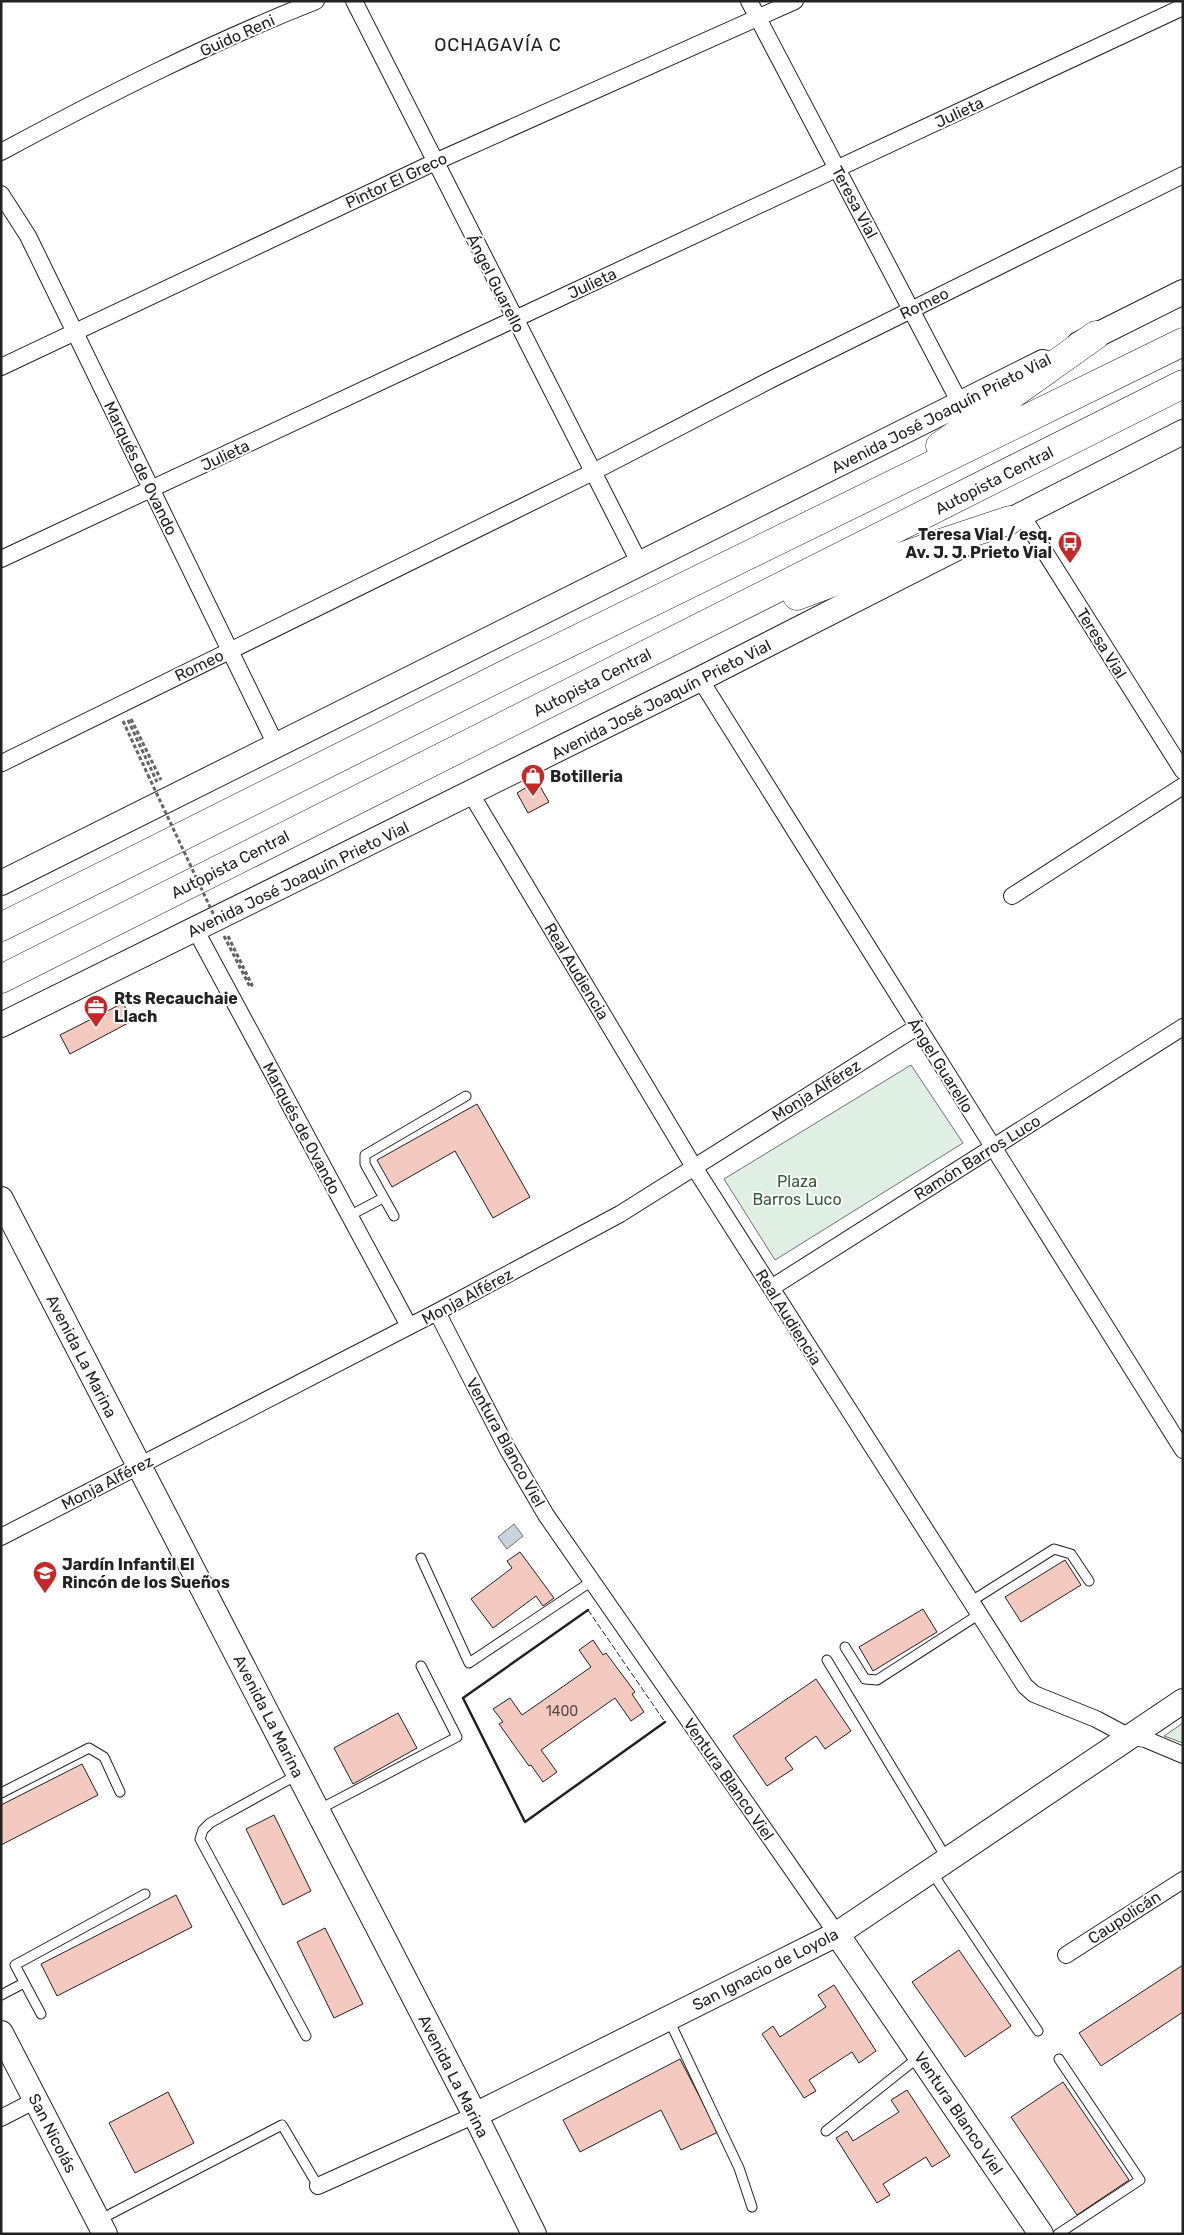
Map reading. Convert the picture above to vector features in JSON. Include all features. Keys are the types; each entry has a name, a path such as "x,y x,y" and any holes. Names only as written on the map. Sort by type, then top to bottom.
{"highway":[{"path":"828,516 944,444 1096,335"},
{"path":"1,927 512,671 1183,342"},
{"name":"Autopista Central","path":"1,979 1183,384"},
{"path":"700,628 767,607 914,552 1016,517"}],"main road":[{"name":"Avenida José Joaquín Prieto Vial","path":"1,883 1183,292"},
{"name":"Avenida José Joaquín Prieto Vial","path":"1,1026 700,679 1183,432"},
{"name":"Avenida La Marina","path":"1,1199 475,2115 534,2234"},
{"name":"San Ignacio de Loyola","path":"475,2115 837,1934 1128,1736 1183,1701"},
{"name":"Ventura Blanco Viel","path":"837,1934 1041,2234"},
{"name":"San Nicolás","path":"1,2033 102,2227"}],"street":[{"name":"Guido Reni","path":"1,152 108,94 316,1"},
{"name":"Ángel Guarello","path":"354,1 640,564"},
{"name":"Teresa Vial","path":"749,1 960,403"},
{"name":"Pintor El Greco","path":"1,368 435,162 795,1"},
{"name":"Julieta","path":"1,559 1183,7"},
{"name":"Romeo","path":"2,763 123,711 230,651 593,472 774,378 1183,175"},
{"name":"Marqués de Ovando","path":"1,194 28,236 276,745"},
{"name":"Teresa Vial","path":"1016,517 1183,771"},
{"name":"Ángel Guarello","path":"700,679 1183,1450"},
{"path":"1012,896 1183,786"},
{"name":"Real Audiencia","path":"471,794 694,1167 1019,1678 1034,1694 1096,1719 1128,1736 1145,1739 1183,1755"},
{"name":"Marqués de Ovando","path":"195,929 409,1326"},
{"name":"Monja Alférez","path":"1,1537 437,1312 620,1214 917,1027"},
{"name":"Ramón Barros Luco","path":"770,1288 1183,1027"},
{"name":"Ventura Blanco Viel","path":"437,1312 525,1482 837,1934"},
{"name":"Caupolicán","path":"1066,1955 1183,1880"},
{"path":"1,2118 36,2100"},
{"name":"San Ignacio de Loyola","path":"318,2186 475,2115"}],"lane":[{"path":"394,1216 365,1164 365,1155 466,1096"},
{"path":"349,1216 383,1198"},
{"path":"845,1647 865,1679 877,1680 1054,1549 1071,1554 1088,1581"},
{"path":"422,1558 469,1663 592,1581"},
{"path":"827,1660 939,1865 1038,2031"},
{"path":"317,1810 457,1737 421,1666"},
{"path":"1,1793 89,1748 104,1757 120,1792"},
{"path":"299,1774 210,1823 203,1830 200,1839 306,2036"},
{"path":"42,2014 15,1965 145,1894"},
{"path":"1,1995 24,1983"},
{"path":"668,2018 739,2168 752,2207"},
{"path":"826,2131 920,2056"},
{"path":"1058,2234 1140,2180 1059,2059"},
{"path":"102,2227 282,2125 318,2186"}],"path":[{"path":"123,711 163,783 158,785 150,774"},
{"path":"123,711 218,924 250,987 252,986 236,952"}],"green space":[{"name":"Plaza Barros Luco","path":"911,1065 963,1143 775,1260 724,1179"},
{"path":"1183,1723 1183,1743 1164,1736"}],"shaded area":[{"path":"514,1524 523,1536 507,1549 498,1537"}],"building":[{"name":"Botilleria","path":"537,781 549,802 528,813 517,793"},
{"name":"Rts Recauchaie Llach","path":"123,1003 132,1021 70,1054 60,1035"},
{"path":"477,1104 530,1197 493,1218 455,1151 392,1187 377,1160"},
{"path":"520,1552 554,1598 543,1606 536,1596 493,1628 471,1599 512,1568 507,1561"},
{"path":"1065,1560 1081,1585 1021,1622 1005,1597"},
{"path":"923,1609 937,1632 873,1671 859,1647"},
{"path":"593,1640 603,1655 606,1653 635,1692 632,1694 644,1712 631,1721 615,1698 541,1750 557,1772 543,1782 499,1724 503,1722 493,1709 510,1698 522,1715 591,1667 579,1650"},
{"path":"816,1679 851,1731 825,1749 816,1736 785,1758 793,1769 767,1786 733,1736"},
{"path":"398,1713 417,1748 353,1784 334,1748"},
{"path":"82,1764 98,1795 1,1845 1,1805"},
{"path":"274,1815 311,1891 283,1905 246,1829"},
{"path":"176,1895 192,1927 57,1996 41,1964"},
{"path":"325,1928 363,2004 334,2018 297,1942"},
{"path":"959,1950 1011,2026 965,2057 912,1982"},
{"path":"1183,1965 1183,2012 1101,2066 1079,2033"},
{"path":"834,1985 876,2051 859,2063 852,2052 809,2080 816,2091 804,2098 762,2034 773,2026 780,2037 826,2007 818,1995"},
{"path":"680,2059 718,2132 681,2150 661,2110 580,2152 563,2120"},
{"path":"1063,2082 1129,2180 1077,2215 1011,2117"},
{"path":"907,2090 950,2156 932,2167 926,2157 883,2184 890,2195 877,2203 836,2138 847,2131 853,2141 899,2112 891,2100"},
{"path":"168,2092 194,2143 135,2173 109,2123"}],"fence":[{"path":"588,1610 665,1722"}],"wall":[{"path":"588,1610 463,1698 525,1822 665,1722"}],"place":[{"name":"Teresa Vial / esq. Av. J. J. Prieto Vial","path":"1070,564"},
{"name":"Botilleria","path":"533,797"},
{"name":"Rts Recauchaie Llach","path":"96,1028"},
{"name":"Jardín Infantil El Rincón de los Sueños","path":"45,1594"}],"district":[{"name":"OCHAGAVÍA C","path":"498,45"}]}
